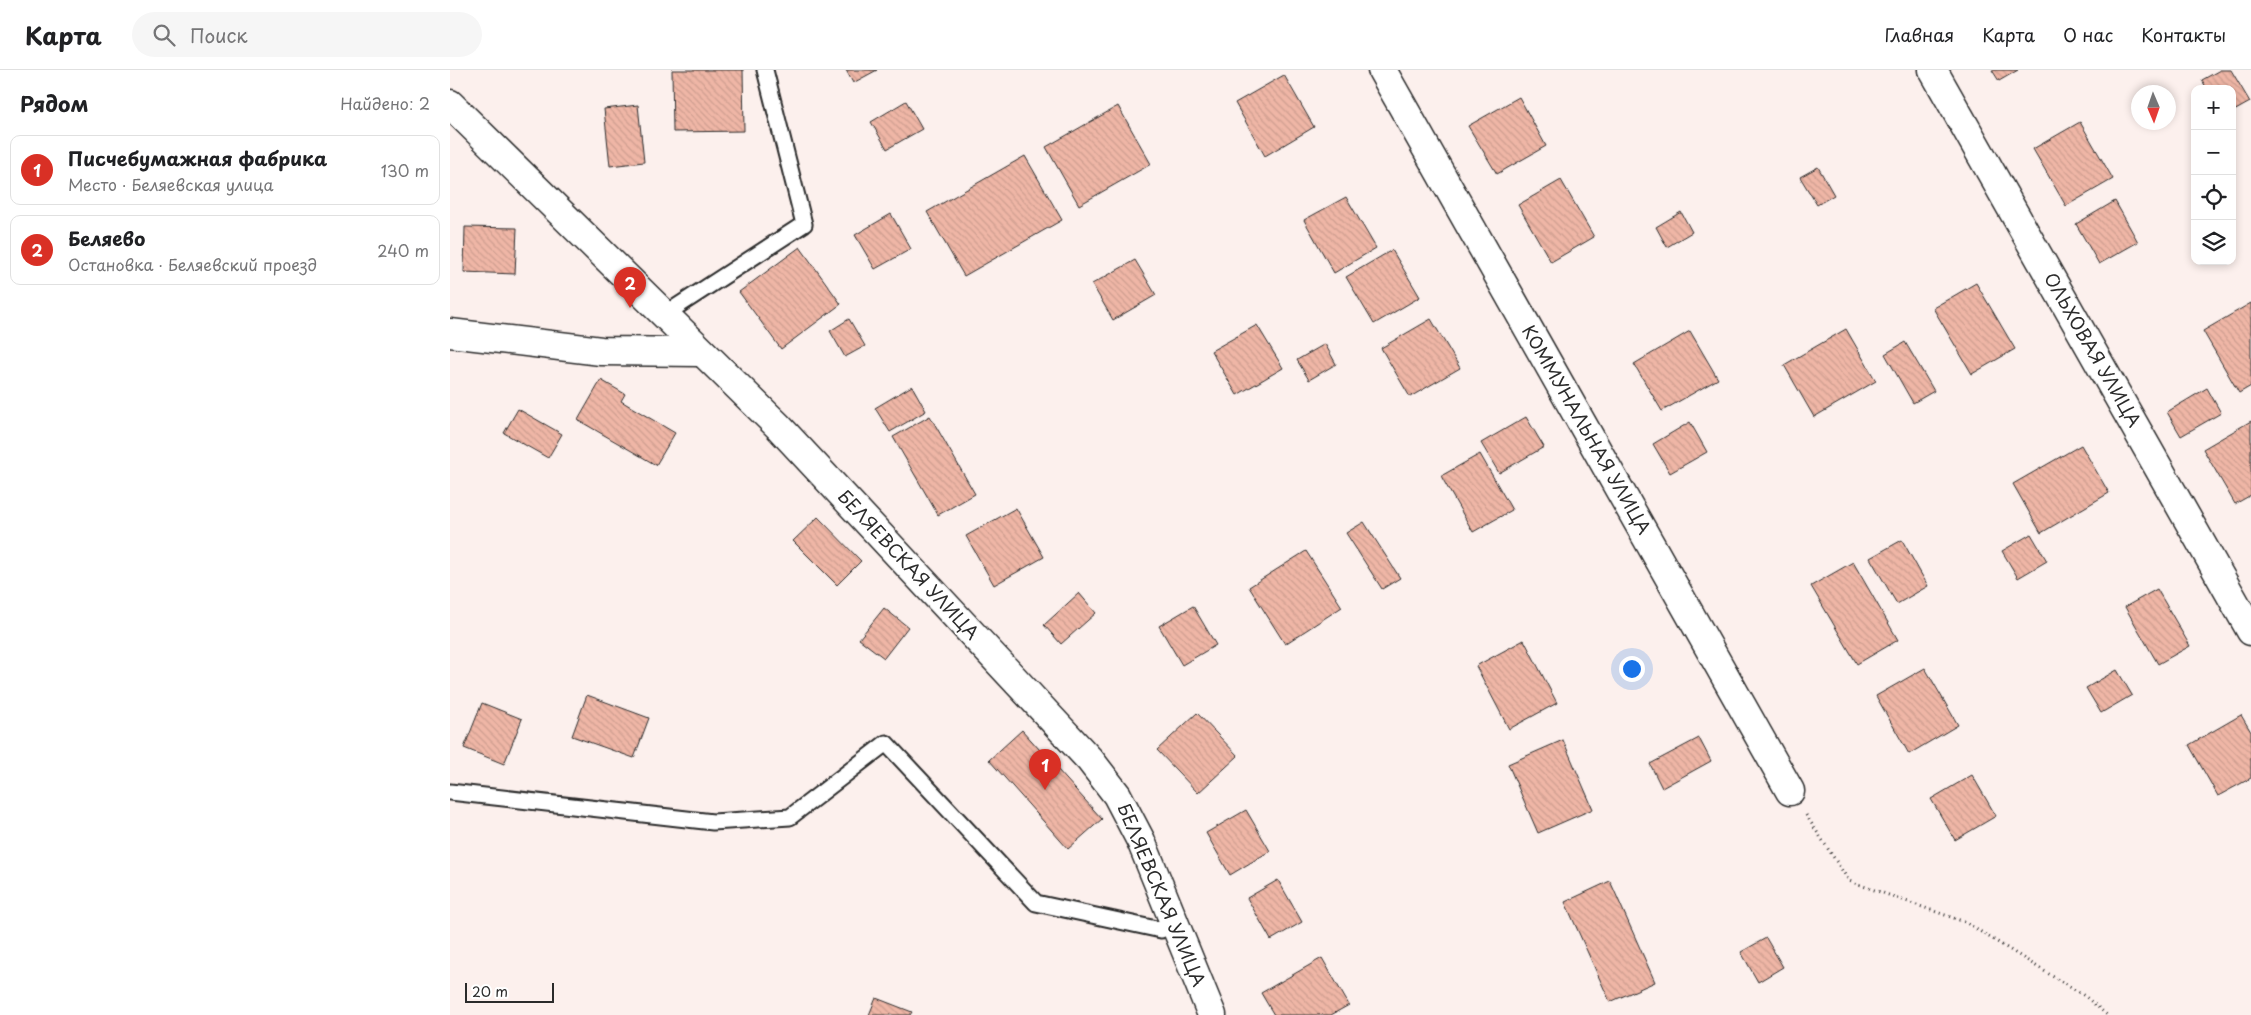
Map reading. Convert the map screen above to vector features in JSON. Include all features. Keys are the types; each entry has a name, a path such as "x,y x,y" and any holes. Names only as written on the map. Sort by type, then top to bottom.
{"street":[{"name":"КОММУНАЛЬНАЯ УЛИЦА","path":"1382,70 1790,790"},
{"name":"ОЛЬХОВАЯ УЛИЦА","path":"1933,70 2251,631"},
{"name":"БЕЛЯЕВСКАЯ УЛИЦА","path":"450,104 778,426 1090,760 1117,795 1140,841 1212,1015"},
{"path":"450,333 601,352 701,352"}],"lane":[{"path":"664,315 804,224 765,70"},
{"path":"450,792 713,822 790,817 886,743 1036,903 1161,930"}],"path":[{"path":"1790,790 1848,881 1965,922 2086,997 2107,1015"}],"building":[{"path":"672,70 743,70 744,131 673,132"},
{"path":"846,70 877,70 853,83"},
{"path":"1992,70 2018,70 1999,81"},
{"path":"2220,70 2231,70 2250,102 2236,110 2236,85 2205,85 2202,80"},
{"path":"1284,75 1314,127 1265,156 1235,103"},
{"path":"1519,97 1546,146 1497,174 1468,126"},
{"path":"906,101 922,129 887,149 871,122"},
{"path":"638,105 644,162 610,166 604,109"},
{"path":"1118,106 1151,164 1079,205 1046,147"},
{"path":"2080,122 2113,179 2066,206 2033,149"},
{"path":"1025,156 1062,220 964,276 927,212"},
{"path":"1818,167 1834,195 1817,205 1800,177"},
{"path":"1561,180 1594,237 1551,262 1518,205"},
{"path":"1346,197 1376,248 1334,273 1304,220"},
{"path":"2115,201 2138,242 2099,264 2076,224"},
{"path":"1681,212 1692,232 1667,247 1656,227"},
{"path":"891,214 911,249 875,269 855,235"},
{"path":"465,227 517,228 515,274 464,272"},
{"path":"800,247 841,304 781,349 739,292"},
{"path":"1392,250 1420,297 1374,324 1346,277"},
{"path":"1135,260 1156,295 1113,320 1092,284"},
{"path":"1976,283 2015,349 1972,374 1933,308"},
{"path":"2251,303 2251,386 2239,393 2203,331"},
{"path":"849,319 865,346 845,357 830,331"},
{"path":"1431,319 1460,368 1410,397 1381,348"},
{"path":"1257,325 1283,368 1237,395 1211,351"},
{"path":"1846,329 1876,381 1814,417 1784,365"},
{"path":"1690,331 1718,379 1662,411 1634,364"},
{"path":"1905,342 1934,391 1913,403 1885,354"},
{"path":"1325,344 1336,364 1309,380 1297,360"},
{"path":"601,380 625,394 621,401 675,433 656,465 578,420"},
{"path":"912,386 926,411 890,432 875,408"},
{"path":"2207,388 2221,413 2181,436 2167,412"},
{"path":"518,409 562,434 548,458 504,433"},
{"path":"930,416 975,494 938,515 893,437"},
{"path":"1526,417 1544,447 1499,473 1481,443"},
{"path":"2251,421 2251,495 2235,504 2203,449"},
{"path":"1690,422 1707,452 1670,473 1653,444"},
{"path":"2081,445 2109,493 2041,533 2013,484"},
{"path":"1480,454 1512,510 1473,532 1441,476"},
{"path":"1016,508 1044,557 994,585 966,536"},
{"path":"818,517 861,561 837,585 793,541"},
{"path":"1364,522 1400,578 1382,589 1346,533"},
{"path":"2031,534 2047,561 2018,578 2002,551"},
{"path":"1902,540 1928,586 1897,604 1870,558"},
{"path":"1306,551 1342,607 1285,644 1249,587"},
{"path":"1853,562 1898,640 1857,664 1811,586"},
{"path":"2157,589 2190,646 2158,664 2125,607"},
{"path":"1079,593 1096,613 1061,644 1044,625"},
{"path":"1193,606 1216,645 1182,665 1159,626"},
{"path":"884,608 908,627 884,658 859,639"},
{"path":"1524,640 1557,703 1509,729 1476,666"},
{"path":"1925,668 1958,725 1909,754 1876,696"},
{"path":"2117,670 2132,695 2101,713 2086,688"},
{"path":"587,695 649,718 634,758 572,736"},
{"path":"482,703 522,719 504,764 464,748"},
{"path":"1197,713 1238,756 1198,793 1157,750"},
{"path":"2241,715 2251,732 2251,778 2218,796 2189,745"},
{"path":"1022,730 1102,819 1068,849 989,760"},
{"path":"1699,738 1711,761 1662,788 1650,764"},
{"path":"1563,740 1593,809 1538,833 1508,764"},
{"path":"1972,775 1996,816 1955,840 1931,799"},
{"path":"1246,810 1270,851 1230,875 1206,833"},
{"path":"1278,880 1302,922 1271,940 1247,898"},
{"path":"1610,881 1655,982 1610,1002 1565,902"},
{"path":"1766,938 1783,967 1758,982 1741,952"},
{"path":"1322,958 1349,1005 1331,1015 1274,1015 1261,993"},
{"path":"876,998 912,1012 910,1015 869,1015"}],"place":[{"name":"Беляево","path":"630,308"},
{"name":"Писчебумажная фабрика","path":"1045,790"}]}
